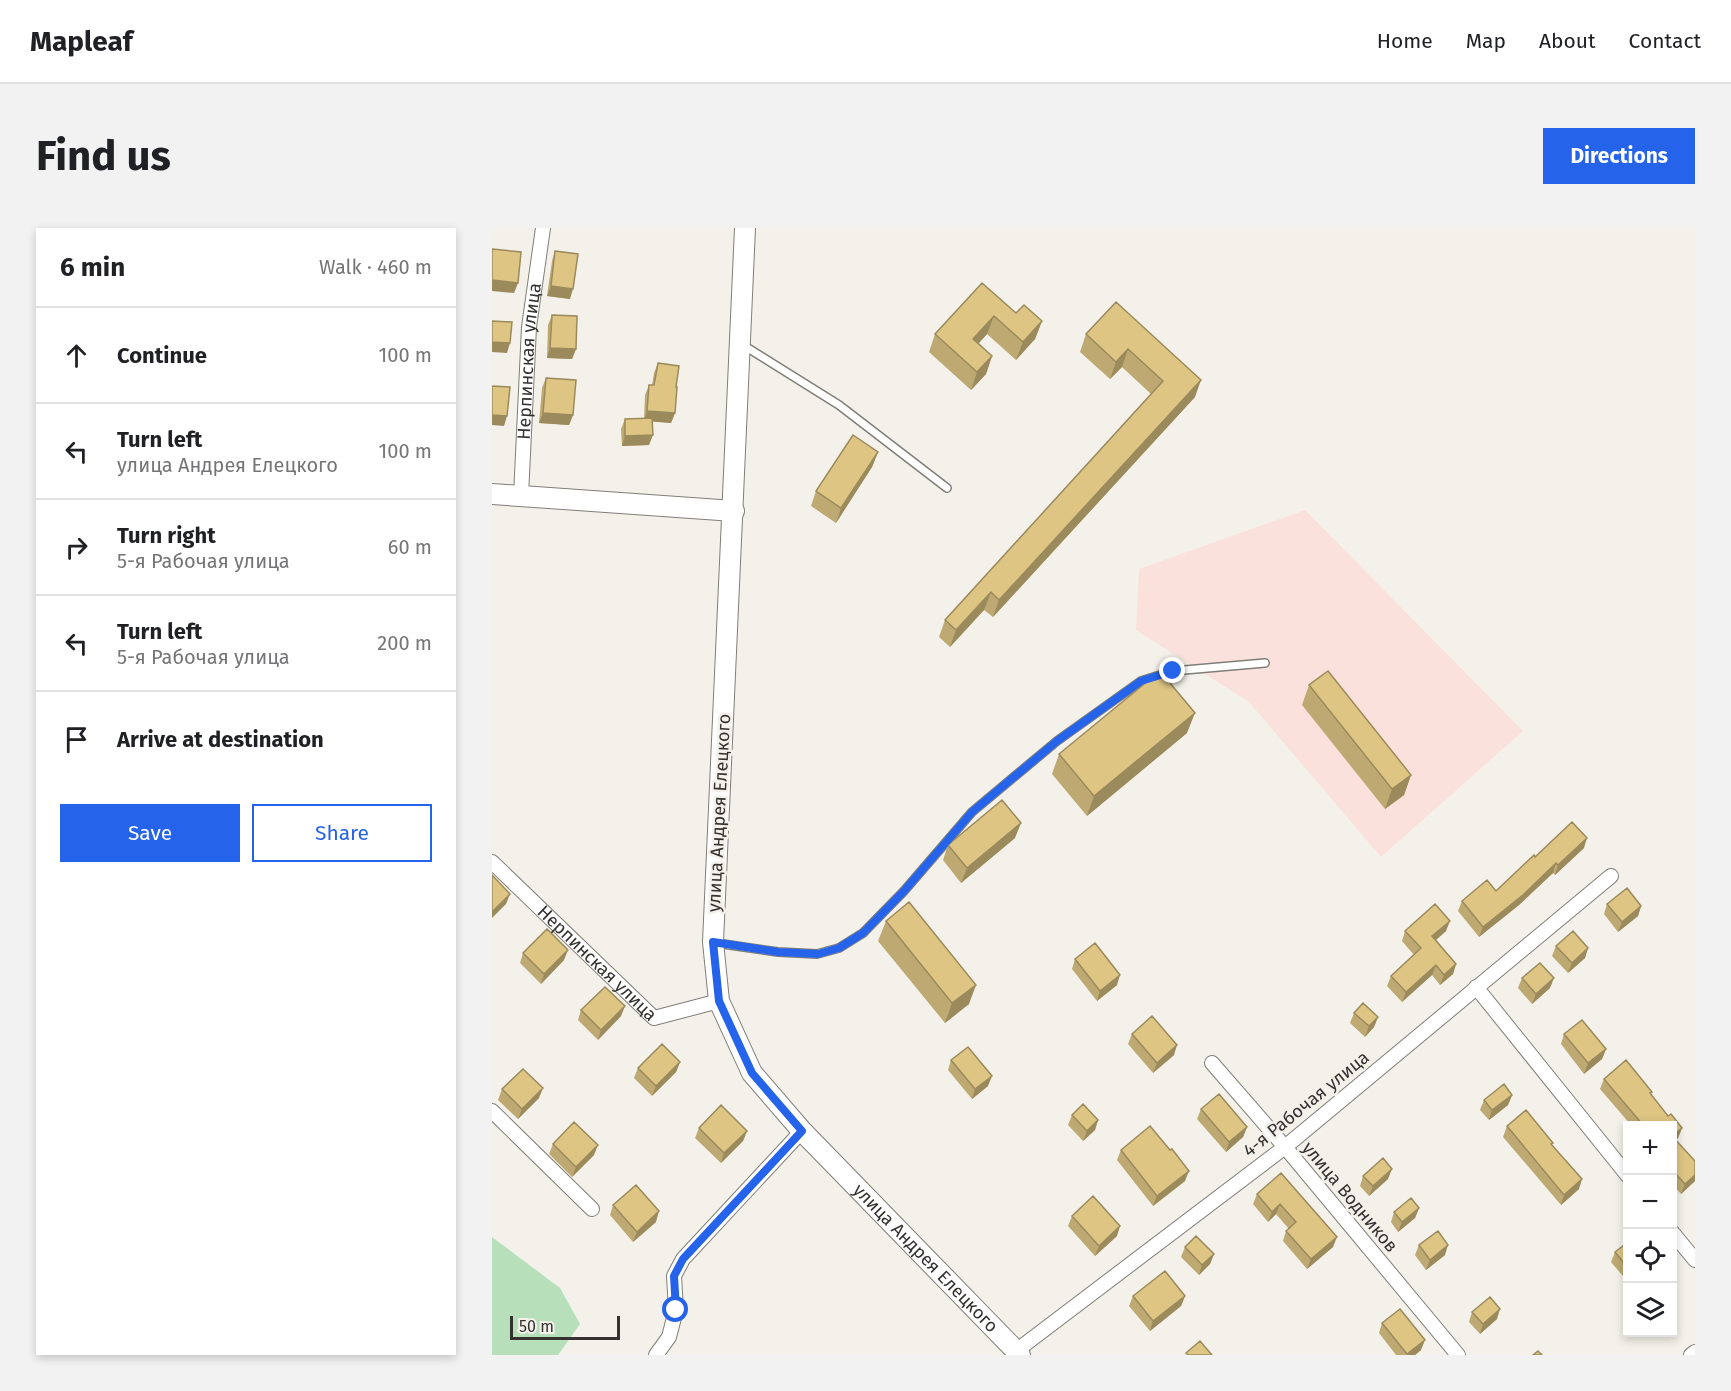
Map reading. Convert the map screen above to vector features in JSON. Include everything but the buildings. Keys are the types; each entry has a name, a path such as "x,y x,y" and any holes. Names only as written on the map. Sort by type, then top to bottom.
{"main road":[{"name":"улица Андрея Елецкого","path":"745,228 713,942 719,1001 752,1073 802,1131 1018,1353"},
{"path":"492,494 734,511"}],"street":[{"name":"Нерпинская улица","path":"521,496 529,327 543,228"},
{"name":"Нерпинская улица","path":"492,862 654,1018 719,1001"},
{"name":"4-я Рабочая улица","path":"1018,1353 1285,1147 1611,876"},
{"path":"1476,987 1627,1175"},
{"name":"улица Водников","path":"1212,1063 1458,1355"},
{"path":"492,1111 592,1209"},
{"path":"656,1355 669,1337 676,1310 674,1276 683,1259 802,1131"},
{"path":"1677,1238 1695,1260"},
{"path":"1691,1355 1695,1352"}],"lane":[{"path":"740,343 839,405 947,489"},
{"path":"713,942 778,952 818,954 839,948 863,933 871,925 904,891 972,812 1057,741 1141,681 1173,671 1265,663"}],"shaded area":[{"path":"1305,510 1523,731 1381,857 1249,702 1136,630 1139,569"}],"green space":[{"path":"492,1237 560,1288 580,1324 558,1355 492,1355"}],"route":[{"path":"676,1310 674,1276 683,1259 802,1131 752,1073 719,1001 713,942 778,952 818,954 839,948 863,933 904,891 972,812 1057,741 1141,681 1173,671"}]}
